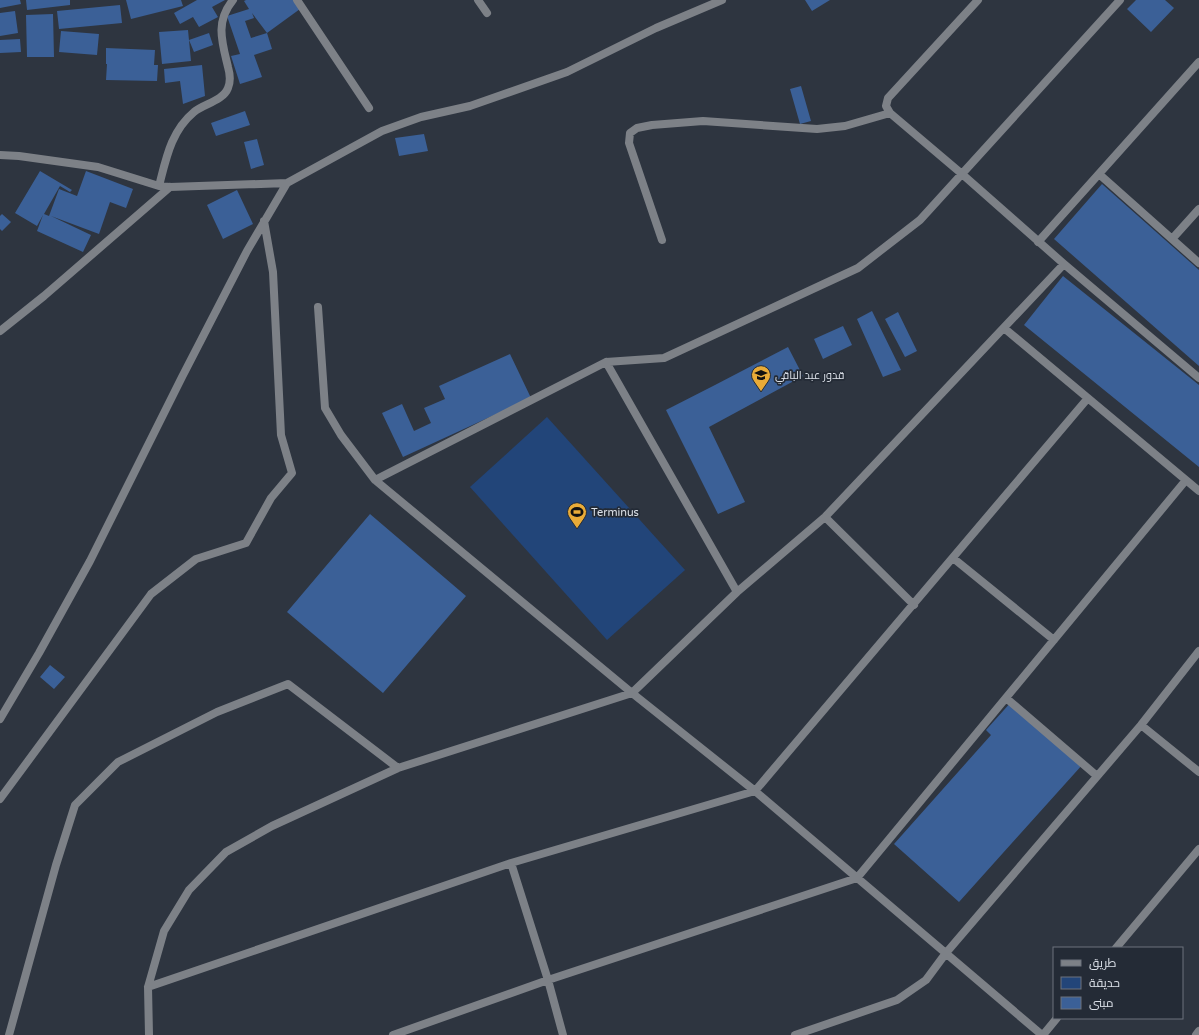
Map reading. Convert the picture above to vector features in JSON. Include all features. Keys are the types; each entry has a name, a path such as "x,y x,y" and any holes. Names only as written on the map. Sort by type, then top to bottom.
{"street":[{"path":"159,186 168,151 178,129 195,111 222,96 228,89 230,81 221,40 221,29 222,18 227,7 233,0"},
{"path":"297,0 369,108"},
{"path":"478,0 487,13"},
{"path":"0,155 19,156 98,167 159,186 170,187 287,183 382,131 420,117 470,106 566,72 656,28 722,0"},
{"path":"978,0 888,98 886,106 890,113 962,174 1038,242 1199,378"},
{"path":"375,480 606,362 664,358 858,268 920,220 1120,0"},
{"path":"1038,242 1199,62"},
{"path":"662,240 629,143 630,133 637,128 652,125 703,121 817,129 845,126 890,113"},
{"path":"1099,174 1199,263"},
{"path":"0,719 90,562 182,377 264,221 287,183"},
{"path":"0,331 44,296 170,187"},
{"path":"1172,239 1199,209"},
{"path":"0,799 151,594 196,559 246,543 271,498 292,473 281,435 273,272 264,221"},
{"path":"149,1035 148,987 164,931 189,890 226,852 272,826 398,768 632,693 737,592 825,517 1064,264"},
{"path":"318,307 325,408 341,435 375,480 632,693 755,791 1042,1035 1056,1019"},
{"path":"1004,328 1199,491"},
{"path":"606,362 737,592"},
{"path":"148,987 511,863 755,791 1088,398"},
{"path":"393,1035 548,980 857,878 1186,480"},
{"path":"825,517 914,605"},
{"path":"953,558 1054,640"},
{"path":"795,1035 897,1000 926,980 946,953 1140,725 1199,651"},
{"path":"9,1035 56,865 75,805 118,762 217,712 288,684 398,768"},
{"path":"1006,698 1097,776"},
{"path":"1140,725 1199,772"},
{"path":"1117,947 1197,855"},
{"path":"511,863 548,980 563,1035"},
{"path":"1196,1035 1199,1031"}],"green space":[{"name":"Terminus","path":"547,417 685,570 607,640 470,487"}],"building":[{"path":"0,0 20,0 21,4 0,8"},
{"path":"26,0 70,0 70,5 27,10"},
{"path":"126,0 181,0 183,6 131,19"},
{"path":"197,0 225,0 212,7 218,17 199,27 193,17 180,24 174,13"},
{"path":"293,0 300,9 267,33 272,49 254,55 262,77 240,84 231,56 240,54 227,16 249,9 244,1","holes":["252,13 267,33 251,38 245,21 254,18"]},
{"path":"805,0 830,0 812,11"},
{"path":"1136,0 1165,0 1174,8 1151,32 1127,9"},
{"path":"120,5 122,23 59,29 57,11"},
{"path":"15,11 18,33 0,36 0,13"},
{"path":"53,14 54,57 27,57 26,15"},
{"path":"188,30 191,61 162,64 159,32"},
{"path":"61,31 99,34 97,55 59,52"},
{"path":"209,33 213,45 194,52 189,40"},
{"path":"20,39 21,52 0,53 0,40"},
{"path":"106,48 155,50 154,65 158,65 157,81 106,80"},
{"path":"202,65 205,96 183,104 180,81 165,83 164,69"},
{"path":"801,86 811,121 800,124 790,89"},
{"path":"245,111 250,125 216,136 211,123"},
{"path":"424,134 428,151 399,156 395,138"},
{"path":"257,139 264,165 251,169 244,142"},
{"path":"40,171 72,190 70,192 60,186 44,214 49,216 59,189 77,196 86,171 133,189 126,208 110,202 99,234 51,216 91,235 83,252 37,231 43,215 37,226 15,213"},
{"path":"1102,184 1199,270 1199,366 1054,239"},
{"path":"237,190 253,224 223,239 207,205"},
{"path":"2,214 11,222 2,231 0,229 0,216"},
{"path":"1063,276 1199,385 1199,467 1024,325"},
{"path":"872,311 901,370 883,377 857,319"},
{"path":"898,312 917,351 905,357 885,319"},
{"path":"843,326 852,345 823,359 814,339"},
{"path":"788,347 803,376 709,427 745,502 718,514 666,410"},
{"path":"510,354 531,398 403,457 382,413 402,404 414,431 431,423 424,408 445,399 439,386"},
{"path":"370,514 466,596 383,693 287,612"},
{"path":"50,665 65,677 54,689 40,677"},
{"path":"1012,701 1083,764 959,902 894,844 991,735 986,730"}],"place":[{"name":"قدور عبد الباقي","path":"761,392"},
{"name":"Terminus","path":"577,529"}]}
